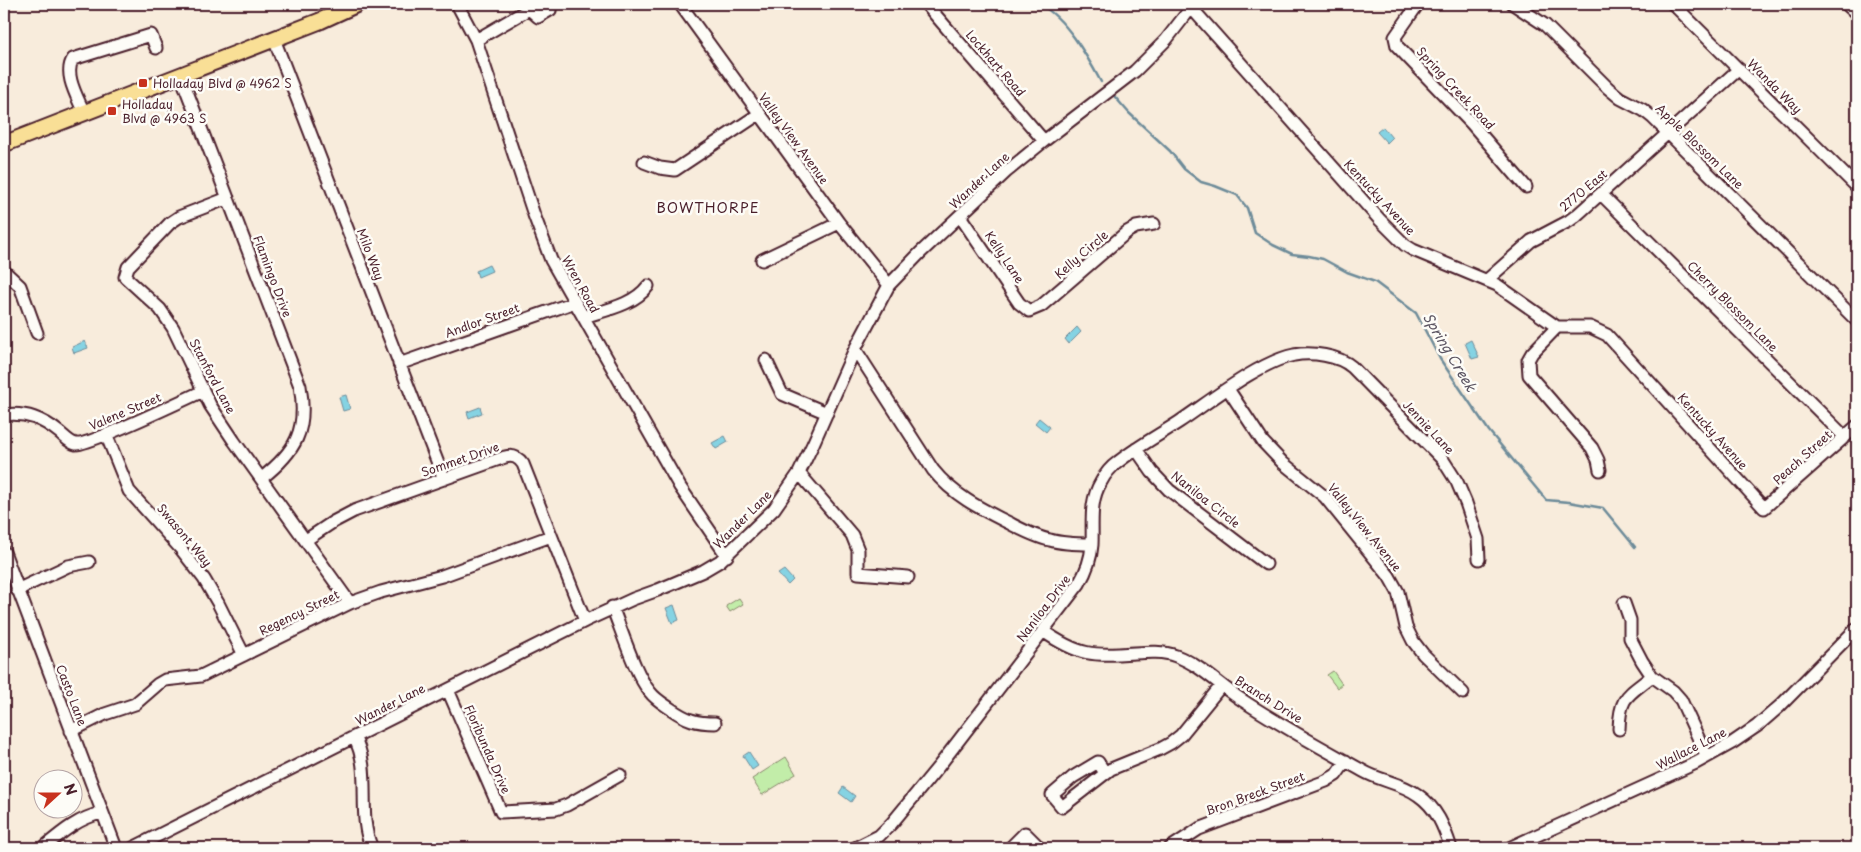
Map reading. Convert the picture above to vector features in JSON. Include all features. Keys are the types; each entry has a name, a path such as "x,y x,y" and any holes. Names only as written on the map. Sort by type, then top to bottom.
{"main road":[{"path":"4,144 320,21 357,4"}],"street":[{"name":"Wren Road","path":"458,4 476,40 551,260 680,487 727,556"},
{"path":"476,40 530,7 538,17 550,10 548,4"},
{"name":"Valley View Avenue","path":"680,4 839,223 889,285"},
{"name":"Lockhart Road","path":"926,4 1044,141"},
{"name":"Spring Creek Road","path":"1418,4 1395,37 1397,46 1472,124 1526,187"},
{"name":"Apple Blossom Lane","path":"1513,4 1545,25 1620,98 1643,110 1669,133 1857,321"},
{"name":"Wanda Way","path":"1673,4 1857,187"},
{"path":"1846,4 1857,14"},
{"name":"Wander Lane","path":"133,848 612,607 703,571 727,556 774,509 799,473 855,349 889,285 1006,172 1135,72 1166,40 1191,5"},
{"name":"Kentucky Avenue","path":"1191,5 1380,220 1405,245 1422,255 1503,288 1557,326 1590,328 1607,335 1764,508"},
{"path":"84,113 69,72 69,65 73,59 151,35 156,48"},
{"name":"Milo Way","path":"274,39 444,479"},
{"name":"2770 East","path":"1486,280 1522,247 1540,235 1569,221 1738,69"},
{"name":"Flamingo Drive","path":"181,76 300,386 303,415 293,446 278,465 262,478"},
{"path":"644,162 660,168 675,170 759,114"},
{"name":"Cherry Blossom Lane","path":"1601,194 1845,437"},
{"name":"Stanford Lane","path":"228,198 179,217 170,223 128,267 125,276 160,309 173,328 203,391 234,441 350,603"},
{"name":"Kelly Lane","path":"960,216 1019,304 1029,311"},
{"path":"762,260 839,223"},
{"name":"Kelly Circle","path":"1029,311 1041,306 1127,232 1136,227 1154,224"},
{"path":"4,271 20,286 37,333"},
{"path":"584,317 634,299 643,293 648,286"},
{"name":"Andlor Street","path":"399,364 575,302"},
{"path":"1557,326 1532,353 1528,360 1529,375 1592,448 1598,460 1600,470"},
{"path":"855,349 933,470 957,495 977,507 1035,535 1050,540 1092,544"},
{"name":"Naniloa Drive","path":"855,848 879,836 892,823 1043,631 1083,577 1090,558 1092,544 1091,513 1097,489 1113,466 1264,366 1286,357 1309,354 1340,359"},
{"name":"Jennie Lane","path":"1340,359 1352,367 1443,460 1457,482 1466,503 1478,538 1479,559"},
{"path":"766,360 782,394 827,413"},
{"name":"Valley View Avenue","path":"1228,389 1266,447 1324,497 1389,576 1398,592 1406,627 1413,641 1423,654 1464,693"},
{"name":"Valene Street","path":"4,415 24,415 38,419 75,444 106,434 203,391"},
{"name":"Peach Street","path":"1764,508 1857,426"},
{"name":"Swasont Way","path":"106,434 128,491 169,536 204,579 244,655"},
{"name":"Naniloa Circle","path":"1136,449 1158,479 1170,490 1266,564"},
{"name":"Sommet Drive","path":"306,540 354,511 505,457 516,457 523,464 585,621"},
{"path":"799,473 852,536 858,550 858,573 908,577"},
{"name":"Regency Street","path":"71,731 105,714 136,704 165,680 201,676 350,603 381,592 442,576 551,536"},
{"name":"Casto Lane","path":"4,552 116,848"},
{"path":"17,590 68,566 89,562"},
{"path":"1624,603 1630,620 1631,641 1652,676 1681,700 1707,757"},
{"path":"612,607 642,680 656,699 682,716 696,722 715,723"},
{"name":"Wallace Lane","path":"1509,848 1707,757 1744,735 1769,716 1857,628"},
{"name":"Branch Drive","path":"1043,631 1069,648 1091,654 1110,655 1155,652 1175,655 1194,665 1251,706 1346,762 1371,776 1407,788 1418,795 1436,813 1444,827 1451,848"},
{"path":"1619,730 1619,713 1625,698 1652,676"},
{"path":"1108,771 1171,743 1181,735 1221,686"},
{"name":"Floribunda Drive","path":"448,690 501,812 556,810 620,775"},
{"path":"354,737 362,757 367,833 372,848"},
{"name":"Bron Breck Street","path":"1170,848 1199,829 1326,782 1336,775 1346,762"},
{"path":"43,848 70,826 88,816 102,812"},
{"path":"1010,848 1025,833 1036,844 1031,848"}],"green space":[{"path":"739,598 743,604 730,612 726,606"},
{"path":"1333,671 1342,684 1337,688 1327,675"},
{"path":"786,757 796,774 762,795 752,779"}],"water":[{"path":"1383,127 1392,138 1387,143 1377,132"},
{"path":"489,265 492,271 478,277 476,271"},
{"path":"1077,327 1081,332 1069,344 1065,339"},
{"path":"1471,340 1479,357 1472,359 1465,343"},
{"path":"85,341 88,348 74,353 72,347"},
{"path":"346,395 350,409 343,411 339,397"},
{"path":"480,407 482,413 469,418 467,412"},
{"path":"1039,418 1050,427 1046,432 1035,423"},
{"path":"725,436 728,442 716,449 712,443"},
{"path":"784,570 793,580 788,585 778,574"},
{"path":"674,605 679,620 672,623 666,608"},
{"path":"749,752 758,766 752,770 743,756"},
{"path":"843,787 855,796 851,802 839,793"}],"waterway":[{"name":"Spring Creek","path":"1039,4 1058,18 1075,38 1101,82"},
{"name":"Spring Creek","path":"1115,97 1129,113 1170,151 1184,169 1201,182 1237,195 1247,208 1255,233 1273,245 1292,254 1323,259 1347,272 1375,282 1416,313 1440,359 1489,431 1546,500 1603,508 1635,547"}],"place":[{"name":"Holladay Blvd @ 4962 S","path":"143,83"},
{"name":"Holladay Blvd @ 4963 S","path":"112,111"}],"district":[{"name":"BOWTHORPE","path":"708,207"}]}
